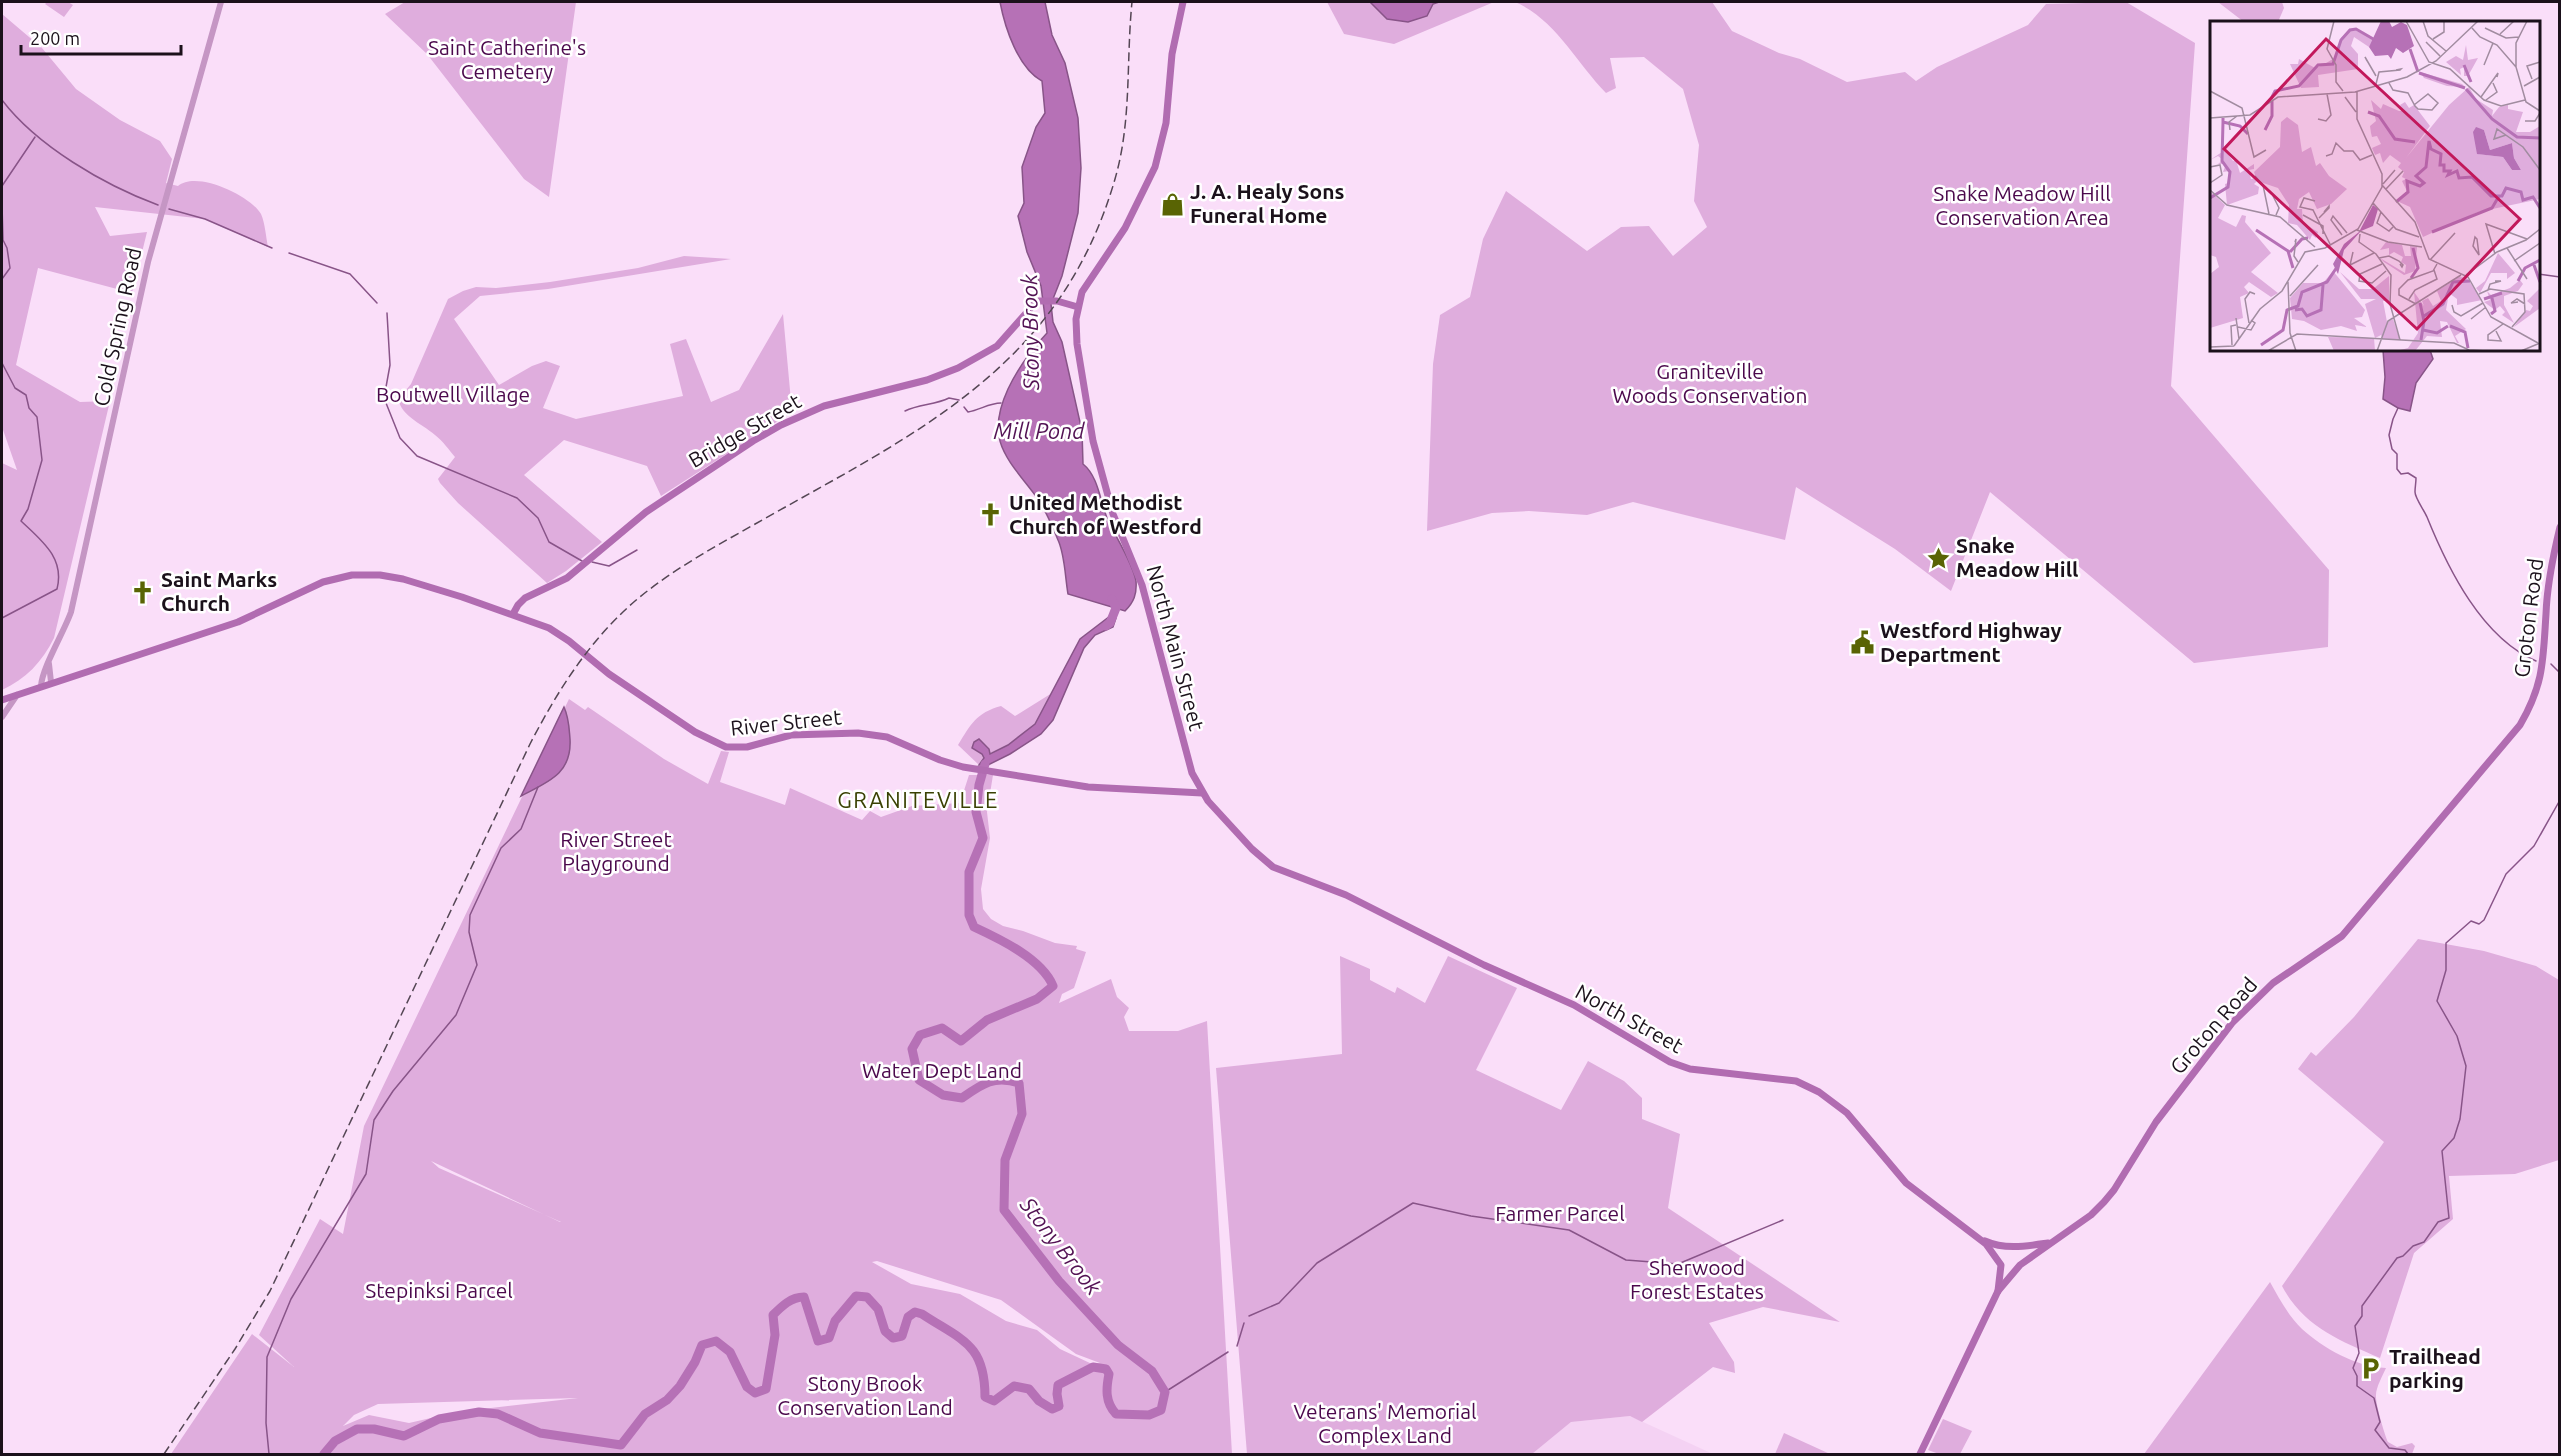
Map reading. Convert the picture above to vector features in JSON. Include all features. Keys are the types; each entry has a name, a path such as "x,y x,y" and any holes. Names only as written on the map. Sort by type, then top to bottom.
{"main road":[{"name":"North Main Street","path":"1183,2 1172,54 1166,123 1155,167 1132,216 1086,286 1078,307 1077,344 1097,458 1113,514 1139,574 1192,772 1202,793"},
{"name":"Bridge Street","path":"513,614 525,598 567,578 646,512 781,425 825,406 927,380 958,368 997,346 1037,301 1054,300 1078,307"},
{"name":"Groton Road","path":"1920,1455 1998,1291 2020,1265 2091,1215 2109,1196 2156,1122 2237,1018 2273,983 2342,936 2520,725 2533,700 2544,664 2548,586 2559,527"},
{"name":"River Street","path":"2,700 51,682 219,629 253,616 313,586 352,575 380,574 403,579 513,614 549,628 701,736 726,747 747,747 791,735 858,733 887,737 948,763 976,769 1097,788 1202,793"},
{"name":"North Street","path":"1202,793 1252,849 1273,867 1346,895 1484,965 1574,1005 1661,1058 1690,1069 1796,1081 1819,1092 1846,1113 1906,1183 1982,1240 1996,1255 2001,1265 1998,1291"},
{"path":"1982,1240 2002,1246 2050,1243"}],"street":[{"name":"Cold Spring Road","path":"41,686 43,672 71,612 148,262 221,2"},
{"name":"Cold Spring Road","path":"50,661 51,682"},
{"path":"2,717 17,695"}],"shaded area":[{"path":"1630,1416 1713,1454 1532,1454 1571,1422"}],"green space":[{"path":"47,2 68,2 73,5 64,17 45,4"},
{"name":"Saint Catherine's Cemetery","path":"405,2 576,2 549,197 524,179 427,54 385,14"},
{"path":"1327,2 1494,2 1394,44 1344,34"},
{"path":"1515,2 1712,2 1732,31 1779,53 1800,59 1847,82 1905,72 1916,81 1937,67 2028,25 2046,4 2126,2 2195,43 2171,386 2329,570 2328,647 2194,663 1990,492 1951,591 1895,549 1796,487 1785,540 1633,502 1587,515 1529,511 1492,513 1427,531 1433,364 1440,315 1470,297 1483,239 1506,191 1587,251 1621,227 1649,226 1673,256 1707,227 1694,201 1699,145 1683,89 1644,57 1610,58 1616,88 1606,93 1542,19"},
{"path":"2218,2 2282,2 2284,8 2278,21 2243,21"},
{"path":"2,14 42,48 76,89 120,120 160,141 172,159 166,183 178,186 186,182 209,183 246,199 261,214 268,247 205,219 95,207 110,236 147,232 132,293 38,268 16,365 80,402 110,401 54,638 32,669 19,681 2,690 2,463 17,470 2,427"},
{"name":"Boutwell Village","path":"684,256 731,259 548,289 480,296 454,319 499,385 532,366 546,361 560,366 543,408 576,419 683,396 670,344 686,339 711,402 739,390 783,314 792,412 661,496 647,466 564,440 524,475 602,542 547,583 458,503 440,483 438,479 455,457 438,437 405,412 398,400 398,393 406,390 411,384 448,299 463,291 476,287 496,288 550,282 638,268"},
{"path":"1052,693 1036,724 1010,744 982,754 984,759 979,765 958,745 971,725 986,712 1001,706 1015,716"},
{"path":"569,699 585,710 588,707 664,759 708,784 721,751 729,752 720,782 785,805 790,788 862,820 870,811 881,817 912,806 960,803 969,775 993,775 987,812 990,838 981,889 983,909 991,919 1003,926 1055,943 1077,946 1076,949 1086,952 1074,988 1062,994 1059,1003 1111,979 1117,997 1129,1008 1124,1017 1129,1031 1178,1031 1207,1021 1232,1454 171,1454 252,1334 294,1367 259,1335 320,1219 343,1234 364,1126","holes":["431,1161 545,1215 439,1168","877,1261 1001,1300 1076,1354 1100,1363 1092,1364 1060,1349 1037,1330 1006,1321 960,1294 911,1284 872,1262","578,1398 457,1412 409,1423 369,1415 343,1426 354,1415 378,1404"]},
{"path":"2418,939 2484,951 2536,966 2559,980 2559,1160 2515,1174 2449,1176 2453,1219 2414,1253 2380,1358 2324,1331 2301,1312 2282,1286 2384,1142 2298,1069 2311,1052 2316,1056 2354,1017"},
{"name":"Farmer Parcel","path":"1340,956 1370,969 1370,980 1395,993 1397,987 1425,1003 1448,956 1517,988 1476,1070 1561,1110 1588,1061 1624,1081 1642,1098 1642,1119 1680,1134 1668,1208 1840,1322 1763,1307 1709,1323 1734,1362 1735,1373 1713,1367 1642,1422 1630,1416 1571,1422 1532,1454 1247,1454 1216,1068 1342,1054"},
{"path":"2270,1282 2284,1307 2310,1336 2352,1360 2386,1368 2376,1395 2383,1426 2388,1442 2397,1447 2412,1443 2415,1446 2412,1454 2144,1454"},
{"path":"1943,1419 1972,1431 1960,1454 1939,1454 1928,1450"},
{"path":"1784,1433 1830,1454 1775,1454"}],"water":[{"name":"Mill Pond","path":"1000,2 1045,2 1052,35 1065,63 1078,118 1081,168 1078,213 1062,276 1051,304 1053,322 1062,342 1082,431 1083,464 1092,475 1107,518 1128,558 1136,581 1134,598 1125,611 1068,594 1062,552 1053,528 1038,500 1007,458 999,434 998,421 1001,406 1008,389 1025,360 1047,333 1041,286 1027,252 1018,216 1024,203 1022,167 1036,127 1045,113 1042,81 1026,67 1019,57 1009,35"},
{"path":"1370,2 1439,2 1433,4 1427,16 1408,22 1387,19"},
{"path":"2383,351 2430,351 2433,359 2416,383 2410,411 2398,408 2383,399 2385,377"},
{"path":"1110,616 1116,618 1113,627 1095,635 1084,648 1053,720 1041,734 988,765 979,765 984,758 972,748 974,742 979,739 989,749 990,754 1008,745 1035,724 1080,639"},
{"path":"564,707 570,739 567,761 549,781 521,796"}],"waterway":[{"path":"2,100 34,133 73,162 116,187 158,205"},
{"path":"2,186 35,137"},
{"path":"2,205 3,240 7,248 10,268 2,279"},
{"path":"169,209 205,219 272,248"},
{"path":"289,253 350,274 377,303"},
{"path":"2540,274 2560,277"},
{"path":"387,313 390,365 384,398 400,438 417,456 517,498 538,518 549,542 582,561"},
{"path":"2,363 15,388 26,395 29,408 37,417 42,460 28,509 21,521 50,551 55,559 59,578 57,589 2,618"},
{"path":"905,411 949,398 959,400"},
{"path":"964,407 968,412 1001,403"},
{"path":"2398,408 2389,435 2392,449 2397,454 2397,469 2401,474 2408,473 2416,478 2416,497 2456,579 2483,619 2499,636 2536,661"},
{"path":"592,562 609,566 637,550"},
{"name":"Stony Brook","path":"1106,626 1110,623 1116,608 1112,599"},
{"path":"2551,664 2560,673"},
{"name":"Stony Brook","path":"324,1454 335,1441 357,1429 374,1429 404,1436 439,1419 479,1412 498,1414 540,1433 621,1445 645,1414 667,1400 680,1386 695,1362 702,1345 716,1341 730,1352 747,1387 755,1393 766,1389 775,1335 773,1315 783,1305 799,1297 804,1297 818,1341 829,1338 835,1321 856,1296 867,1297 878,1309 885,1331 893,1338 902,1336 908,1317 915,1312 922,1314 968,1345 981,1365 985,1397 994,1401 1014,1386 1029,1389 1039,1401 1052,1409 1059,1406 1058,1385 1093,1367 1106,1369 1109,1374 1107,1395 1116,1414 1149,1415 1161,1410 1165,1392 1152,1371 1118,1345 1059,1281 1004,1210 1005,1160 1022,1114 1019,1083 1002,1080 989,1082 962,1098 943,1095 919,1080 912,1049 920,1035 942,1028 961,1041 987,1020 1037,999 1053,986 1040,967 1008,944 974,927 969,915 969,872 983,838 976,812 979,785 985,764"},
{"path":"269,1454 266,1423 267,1357 291,1299 366,1174 374,1120 393,1091 456,1015 477,965 469,932 470,915 501,848 521,829 538,787"},
{"path":"2408,1454 2405,1450 2389,1448 2375,1430 2380,1422 2374,1398 2357,1386 2357,1376 2353,1368 2359,1353 2355,1326 2362,1316 2362,1306 2397,1258 2403,1256 2413,1246 2424,1242 2438,1222 2449,1218 2442,1151 2454,1138 2460,1119 2466,1066 2457,1036 2437,1001 2446,970 2446,943 2471,921 2479,924 2484,920 2506,874 2534,846 2560,800"},
{"path":"1249,1316 1279,1303 1317,1263 1413,1203 1471,1216 1569,1230 1626,1260 1678,1264 1783,1220"},
{"path":"1237,1346 1244,1323"},
{"path":"1165,1392 1228,1352"}],"railway":[{"path":"164,1454 235,1349 270,1291 530,744 563,686 589,650 618,616 681,567 877,455 929,422 978,386 1021,346 1059,299 1091,244 1115,179 1124,135 1132,2"}],"place":[{"name":"J. A. Healy Sons Funeral Home","path":"1172,204"},
{"name":"United Methodist Church of Westford","path":"991,515"},
{"name":"Snake Meadow Hill","path":"1938,558"},
{"name":"Saint Marks Church","path":"143,592"},
{"name":"Westford Highway Department","path":"1862,643"},
{"name":"Trailhead parking","path":"2371,1369"}],"district":[{"name":"GRANITEVILLE","path":"918,800"}],"park label":[{"name":"Snake Meadow Hill Conservation Area","path":"2022,206"},
{"name":"Graniteville Woods Conservation","path":"1710,384"},
{"name":"River Street Playground","path":"616,852"},
{"name":"Water Dept Land","path":"942,1071"},
{"name":"Sherwood Forest Estates","path":"1697,1280"},
{"name":"Stepinksi Parcel","path":"439,1291"},
{"name":"Stony Brook Conservation Land","path":"865,1396"},
{"name":"Veterans' Memorial Complex Land","path":"1385,1424"}]}
